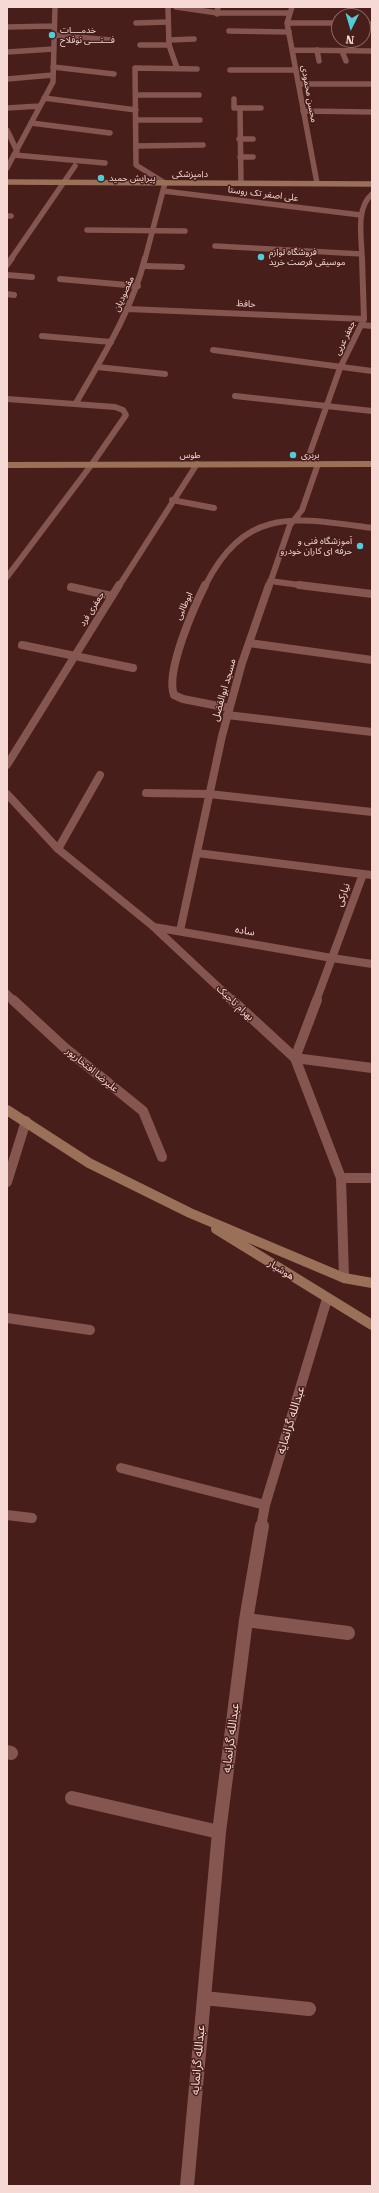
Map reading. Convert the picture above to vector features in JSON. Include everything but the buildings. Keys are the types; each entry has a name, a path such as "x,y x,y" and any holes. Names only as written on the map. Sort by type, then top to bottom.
{"main road":[{"name":"دامپزشکی","path":"7,182 372,184"},
{"name":"طوس","path":"7,465 372,464"},
{"name":"هوشیار","path":"7,1110 89,1163 190,1213 344,1278 372,1283"},
{"name":"هوشیار","path":"190,1213 327,1299 372,1324"}],"street":[{"path":"7,168 53,82 55,7"},
{"path":"168,7 169,42 177,68"},
{"path":"176,7 202,13 217,14 289,13"},
{"path":"217,14 218,7"},
{"path":"255,13 259,7"},
{"name":"محسن محمودی","path":"292,7 287,23 317,183"},
{"path":"136,22 168,22"},
{"path":"287,23 331,24"},
{"path":"7,27 54,26"},
{"path":"229,31 289,32"},
{"path":"54,35 111,40"},
{"path":"140,45 194,40"},
{"path":"7,52 54,49"},
{"path":"292,50 372,51"},
{"path":"317,50 319,61"},
{"path":"342,51 346,61"},
{"path":"53,66 114,74"},
{"path":"165,183 136,165 135,68 197,68"},
{"path":"230,70 297,70"},
{"path":"7,79 53,75"},
{"path":"299,84 372,84"},
{"path":"136,95 199,95"},
{"path":"44,98 136,110"},
{"path":"234,99 234,108 261,108"},
{"path":"7,108 40,106"},
{"path":"240,108 239,139 241,183"},
{"path":"303,112 372,112"},
{"path":"136,120 200,120"},
{"path":"31,123 110,133"},
{"path":"7,130 16,153"},
{"path":"239,139 253,139"},
{"path":"136,146 203,145"},
{"path":"7,152 105,163"},
{"path":"240,157 253,157"},
{"path":"7,265 74,166"},
{"name":"مقصودیان","path":"76,403 111,342 138,286 145,266 165,183"},
{"name":"علی اصغر تک روستا","path":"163,191 361,215"},
{"name":"جعفر عربی","path":"306,464 325,406 340,368 363,322 361,215 365,200 372,194"},
{"path":"87,230 185,231"},
{"path":"215,246 362,254"},
{"path":"145,266 182,267"},
{"path":"7,275 32,277"},
{"path":"60,279 138,286"},
{"path":"7,294 14,295"},
{"name":"حافظ","path":"128,309 363,322 372,326"},
{"path":"42,336 111,342"},
{"path":"213,350 340,368 372,371"},
{"path":"96,366 165,374"},
{"path":"236,396 372,411"},
{"path":"7,399 115,407 123,410 126,415 92,464 7,576"},
{"name":"جعفری فرد","path":"7,765 172,500 197,464"},
{"name":"مسجد ابوالفضل","path":"180,931 228,711 249,643 290,525 302,510 318,464"},
{"path":"172,500 214,508"},
{"path":"296,518 372,528"},
{"name":"ابوطالبی","path":"228,711 183,699 174,695 171,684 184,631 210,576 239,542 264,525 280,520 296,518"},
{"path":"270,581 372,594"},
{"path":"72,587 112,596"},
{"path":"249,643 372,660"},
{"path":"22,645 133,668"},
{"path":"228,711 372,732"},
{"path":"58,849 100,774"},
{"name":"بهرام تاجیک","path":"7,794 58,849 154,926 295,1058 341,1178 344,1278"},
{"path":"146,794 209,794 372,812"},
{"name":"نیارکی","path":"197,853 367,875 332,958 295,1058"},
{"name":"ساده","path":"154,926 372,964"},
{"name":"علیرضا افتخارپور","path":"7,994 65,1048 143,1111 162,1157"},
{"path":"295,1058 372,1068"},
{"path":"7,1182 26,1121"},
{"path":"341,1178 372,1178"},
{"name":"عبدالله گرانمایه","path":"187,2186 219,1832 246,1620 265,1505 327,1299"},
{"path":"7,1318 90,1330"},
{"path":"121,1468 265,1505"},
{"path":"7,1515 32,1518"},
{"path":"246,1620 348,1633"},
{"path":"72,1798 219,1832"},
{"path":"204,1998 308,2008"}],"place":[{"name":"خدمــــات فـــنــــی نوفلاح","path":"52,35"},
{"name":"پیرایش حمید","path":"101,178"},
{"name":"فروشگاه لوازم موسیقی فرصت خرید","path":"261,257"},
{"name":"بربری","path":"293,455"},
{"name":"آموزشگاه فنی و حرفه ای کاران خودرو","path":"360,546"}]}
